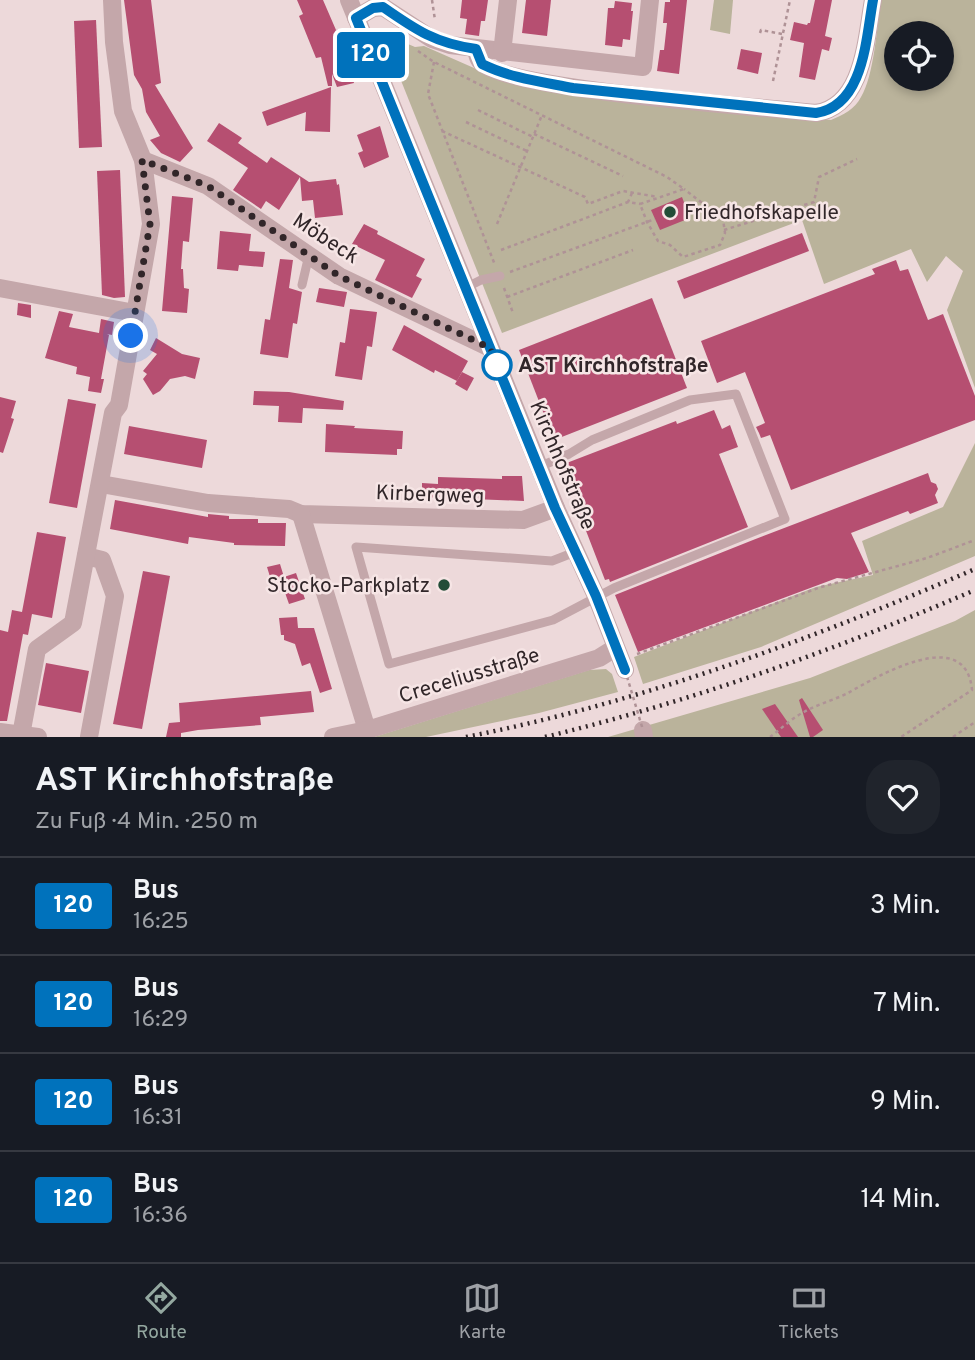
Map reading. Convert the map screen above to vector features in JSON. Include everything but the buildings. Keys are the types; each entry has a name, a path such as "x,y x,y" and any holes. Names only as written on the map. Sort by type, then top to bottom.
{"street":[{"path":"0,732 29,736 37,649 73,623 113,413 118,405 150,224 142,160 123,111 111,0"},
{"name":"Kirchhofstraße","path":"349,0 555,508 596,596 620,659"},
{"path":"502,52 508,0"},
{"path":"356,18 373,8 383,7 414,28 450,45 643,67 650,0"},
{"path":"476,49 482,64 499,72 573,88 816,113 836,107 854,83 861,63 873,0"},
{"name":"Möbeck","path":"142,160 208,186 339,276 490,348"},
{"path":"2,286 135,313"},
{"name":"Kirbergweg","path":"101,484 208,503 289,509 301,513 523,520 555,508"},
{"path":"301,513 367,730"},
{"path":"86,556 102,560 114,596 89,737"},
{"name":"Creceliusstraße","path":"333,737 367,730 598,658 620,659"}],"lane":[{"path":"302,285 309,255"},
{"path":"465,288 481,280 499,276"},
{"path":"539,467 592,440 690,400 736,394 785,519 596,596 553,620 389,664 356,548 552,561 575,552"}],"path":[{"path":"772,81 790,0"},
{"path":"414,28 415,47 433,62 667,177 684,189 723,219 724,230 720,245 683,257 670,245 658,241 639,204"},
{"path":"760,33 761,30 782,34"},
{"path":"433,62 428,94 513,313"},
{"path":"478,110 623,176"},
{"path":"496,224 542,115"},
{"path":"466,122 527,151"},
{"path":"442,131 585,197 588,204 623,191 660,197"},
{"path":"724,230 814,202 819,177 857,159"},
{"path":"501,250 628,202 639,204 684,189"},
{"path":"628,202 632,191"},
{"path":"499,276 655,219"},
{"path":"507,297 633,250"},
{"path":"644,733 620,659 821,587 927,558 975,540"},
{"path":"769,737 803,712 846,694 872,677 932,657 946,658 961,665 971,677 972,690 901,737"},
{"path":"953,737 975,722"}],"shaded area":[{"path":"714,0 733,0 730,34 710,30"},
{"path":"881,0 975,0 975,388 947,310 963,271 946,256 927,282 911,249 824,284 802,220 502,333 382,33 415,47 424,46 499,79 831,120 844,114 858,101 872,64"},
{"path":"975,443 975,556 761,647 643,684 634,657 816,587 873,575 862,541 943,507"},
{"path":"975,610 975,737 608,737 810,678 955,621"},
{"path":"606,669 612,674 618,692 539,713 426,737 374,737 589,670"}],"railway":[{"path":"466,737 597,706 725,666 851,620 975,569"},
{"path":"545,737 656,707 816,654 975,590"}],"bus line":[{"name":"120","path":"625,670 596,596 555,508 356,18 373,8 383,7 432,39 476,49 482,64 499,72 548,83 573,88 816,113 836,107 854,83 861,63 873,0"}],"place":[{"name":"Friedhofskapelle","path":"670,212"},
{"name":"AST Kirchhofstraße","path":"497,365"},
{"name":"Stocko-Parkplatz","path":"444,585"}],"route":[{"path":"131,336 150,224 142,160 208,186 339,276 490,348 500,372 497,365"}]}
